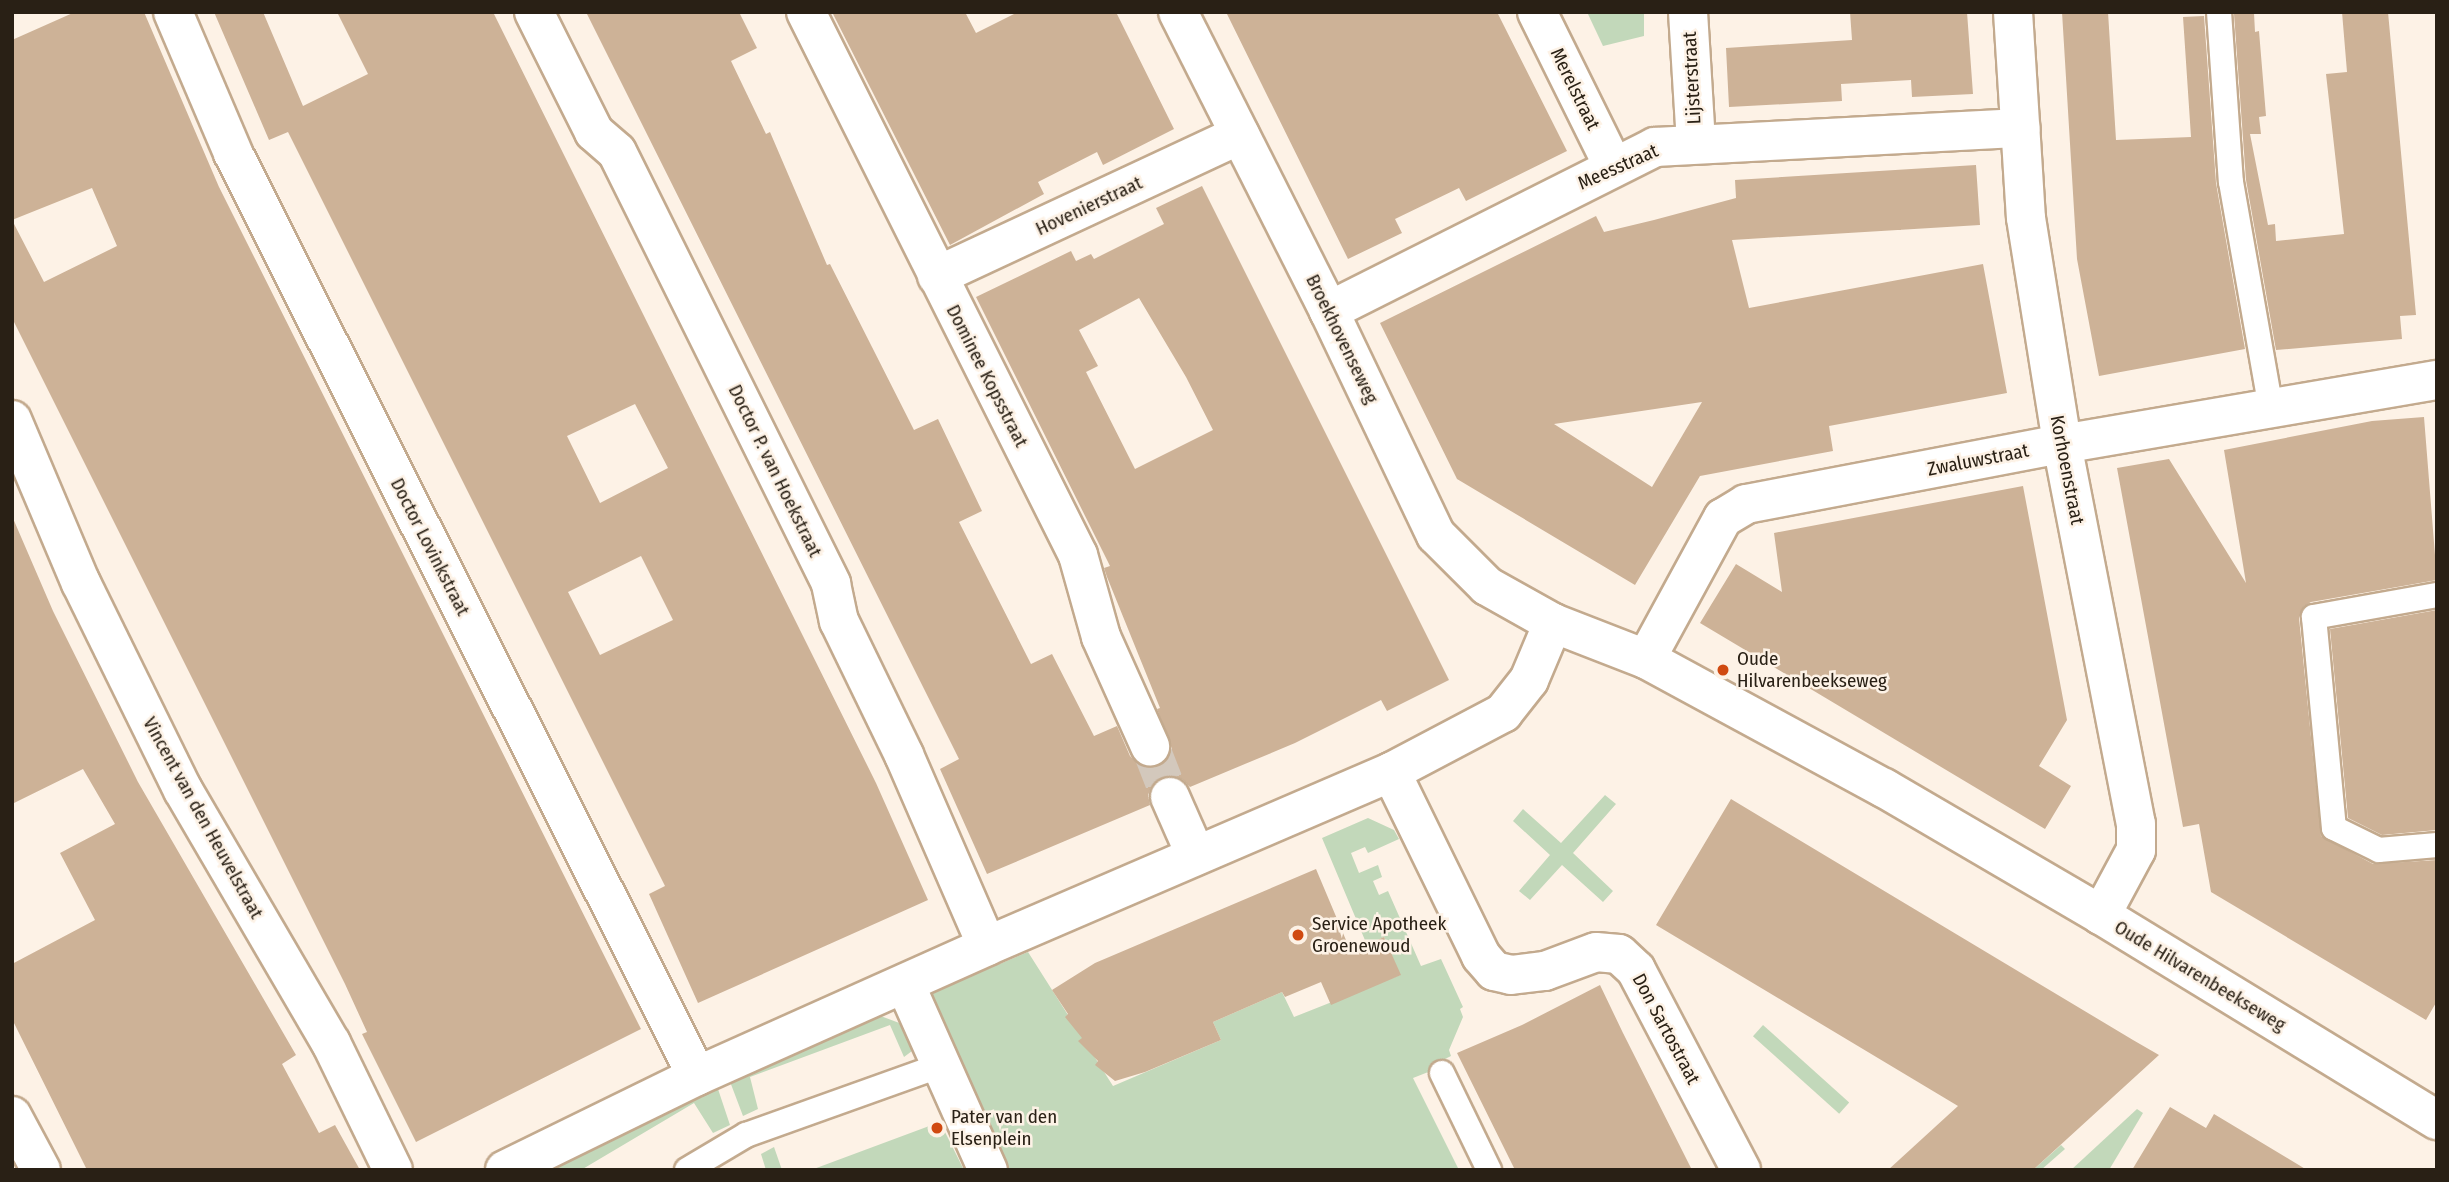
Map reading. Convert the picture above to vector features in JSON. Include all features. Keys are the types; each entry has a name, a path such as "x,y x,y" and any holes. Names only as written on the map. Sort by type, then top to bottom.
{"street":[{"name":"Doctor Lovinkstraat","path":"173,12 233,153 697,1076"},
{"name":"Doctor P. van Hoekstraat","path":"534,12 594,132 617,152 831,584 839,621 904,755 987,946"},
{"name":"Dominee Kopsstraat","path":"806,12 1078,555 1101,638 1150,746"},
{"name":"Broekhovenseweg","path":"1178,12 1329,311 1436,535 1487,586 1553,623"},
{"name":"Merelstraat","path":"1537,12 1614,166"},
{"name":"Lijsterstraat","path":"1688,12 1696,144"},
{"name":"Korhoenstraat","path":"2014,12 2026,218 2062,444 2137,824 2136,850 2101,915"},
{"name":"Meesstraat","path":"1329,311 1655,147 2021,128"},
{"name":"Hovenierstraat","path":"937,276 1240,135"},
{"name":"Zwaluwstraat","path":"1646,659 1723,518 1746,503 2062,444 2437,380"},
{"name":"Vincent van den Heuvelstraat","path":"12,420 81,583 178,781 331,1043 393,1170"},
{"path":"505,1170 697,1076 987,946 1391,772 1503,712 1529,680 1553,623"},
{"name":"Oude Hilvarenbeekseweg","path":"1553,623 1646,659 1884,788 2101,915 2437,1120"},
{"name":"Don Sartostraat","path":"1391,772 1480,956 1494,971 1511,975 1545,971 1596,952 1619,954 1636,970 1741,1170"},
{"path":"1170,797 1196,856"},
{"path":"905,984 988,1170"},
{"path":"12,1115 41,1170"}],"lane":[{"path":"2219,12 2231,182 2271,408"},
{"path":"2437,595 2314,617 2334,828 2379,850 2437,845"},
{"path":"687,1170 746,1135 941,1065"},
{"path":"1443,1073 1489,1170"}],"green space":[{"path":"1587,12 1644,12 1644,36 1603,46"},
{"path":"1605,795 1616,804 1573,853 1613,891 1603,902 1562,865 1530,900 1519,891 1550,855 1513,821 1523,809 1561,843"},
{"path":"1368,818 1394,830 1399,839 1368,853 1365,847 1351,853 1359,873 1378,865 1382,877 1373,881 1379,895 1388,891 1421,966 1441,959 1463,1007 1460,1009 1463,1017 1449,1050 1451,1056 1445,1059 1441,1067 1413,1078 1459,1170 1005,1170 931,993 1028,952 1113,1086 1221,1040 1213,1022 1282,992 1294,1017 1400,975 1384,937 1367,945 1322,838"},
{"path":"878,1015 902,1024 912,1051 904,1057 890,1025 750,1077 758,1109 743,1116 729,1079"},
{"path":"1763,1025 1849,1103 1839,1114 1753,1036"},
{"path":"716,1083 730,1125 713,1133 694,1103 581,1170 546,1170"},
{"path":"2137,1109 2143,1113 2109,1170 2071,1170"},
{"path":"940,1122 964,1170 811,1170"},
{"path":"2061,1145 2065,1149 2041,1170 2033,1170"},
{"path":"774,1147 782,1170 766,1170 761,1154"}],"building":[{"path":"75,12 144,12 219,187 641,1029 416,1142 362,1034 367,1032 345,984 12,318 12,220 12,40","holes":["92,188 117,246 44,282 12,220"]},
{"path":"214,12 263,12 303,106 368,74 337,12 493,12 876,783 928,900 698,1003 649,894 665,886 288,132 269,140","holes":["635,404 668,468 600,503 567,436","641,556 673,620 600,655 568,592"]},
{"path":"586,12 739,12 757,48 731,61 766,134 770,132 827,265 830,264 914,430 938,419 982,511 959,522 1031,664 1052,654 1094,736 1117,726 1130,756 1147,768 1160,766 1172,749 1157,709 1160,708 1107,577 1104,568 1110,566 976,297 1071,251 1076,261 1091,254 1094,259 1164,224 1156,208 1202,186 1449,680 1387,711 1381,700 1295,743 1190,787 1173,775 1162,777 1152,785 1148,795 1150,805 987,874 940,769 959,759","holes":["1139,298 1186,377 1213,430 1135,469 1086,372 1098,366 1079,330"]},
{"path":"832,12 965,12 976,33 1018,12 1116,12 1174,129 1103,165 1097,152 1038,182 1044,194 950,245"},
{"path":"1226,12 1497,12 1567,151 1466,201 1459,188 1395,219 1402,233 1348,259"},
{"path":"1850,12 1967,12 1973,94 1912,97 1911,80 1841,84 1842,101 1729,107 1726,48 1852,40"},
{"path":"2062,12 2108,12 2116,140 2191,137 2183,17 2204,16 2216,183 2245,349 2099,376 2077,259"},
{"path":"2342,12 2388,12 2416,315 2400,316 2402,339 2276,350 2246,180 2234,14 2254,13 2255,32 2259,31 2266,116 2259,117 2261,134 2250,134 2268,225 2275,224 2276,241 2344,234 2326,74 2347,72"},
{"path":"1976,165 1980,225 1732,240 1749,308 1983,264 2007,393 1829,426 1833,451 1700,476 1635,585 1457,479 1380,323 1596,216 1604,232 1654,220 1736,198 1735,180","holes":["1702,402 1652,487 1554,424"]},
{"path":"2424,417 2437,580 2311,602 2304,606 2299,618 2321,836 2373,864 2437,860 2437,1001 2426,1020 2211,892 2199,824 2183,827 2117,468 2169,459 2246,583 2224,450 2372,421"},
{"path":"2023,486 2067,720 2039,766 2071,786 2045,829 1700,623 1736,564 1782,592 1774,533"},
{"path":"12,516 53,611 138,782 296,1055 282,1064 319,1133 335,1125 360,1170 87,1170 12,1019 12,964 95,920 60,853 115,824 83,769 12,804"},
{"path":"2437,610 2437,830 2382,835 2348,818 2330,629"},
{"path":"1731,799 2159,1055 2033,1170 1888,1170 1958,1106 1656,925"},
{"path":"1316,869 1351,952 1384,937 1401,975 1331,1005 1321,982 1285,997 1282,992 1213,1022 1221,1040 1145,1072 1115,1081 1095,1065 1098,1061 1078,1041 1082,1038 1065,1017 1068,1014 1052,990 1095,963"},
{"path":"1600,985 1692,1170 1515,1170 1457,1053 1522,1025"},
{"path":"2170,1107 2206,1128 2214,1114 2307,1170 2132,1170"}],"tunnel":[{"path":"1150,746 1170,797"}],"place":[{"name":"Oude Hilvarenbeekseweg","path":"1723,670"},
{"name":"Service Apotheek Groenewoud","path":"1298,935"},
{"name":"Pater van den Elsenplein","path":"937,1128"}]}
